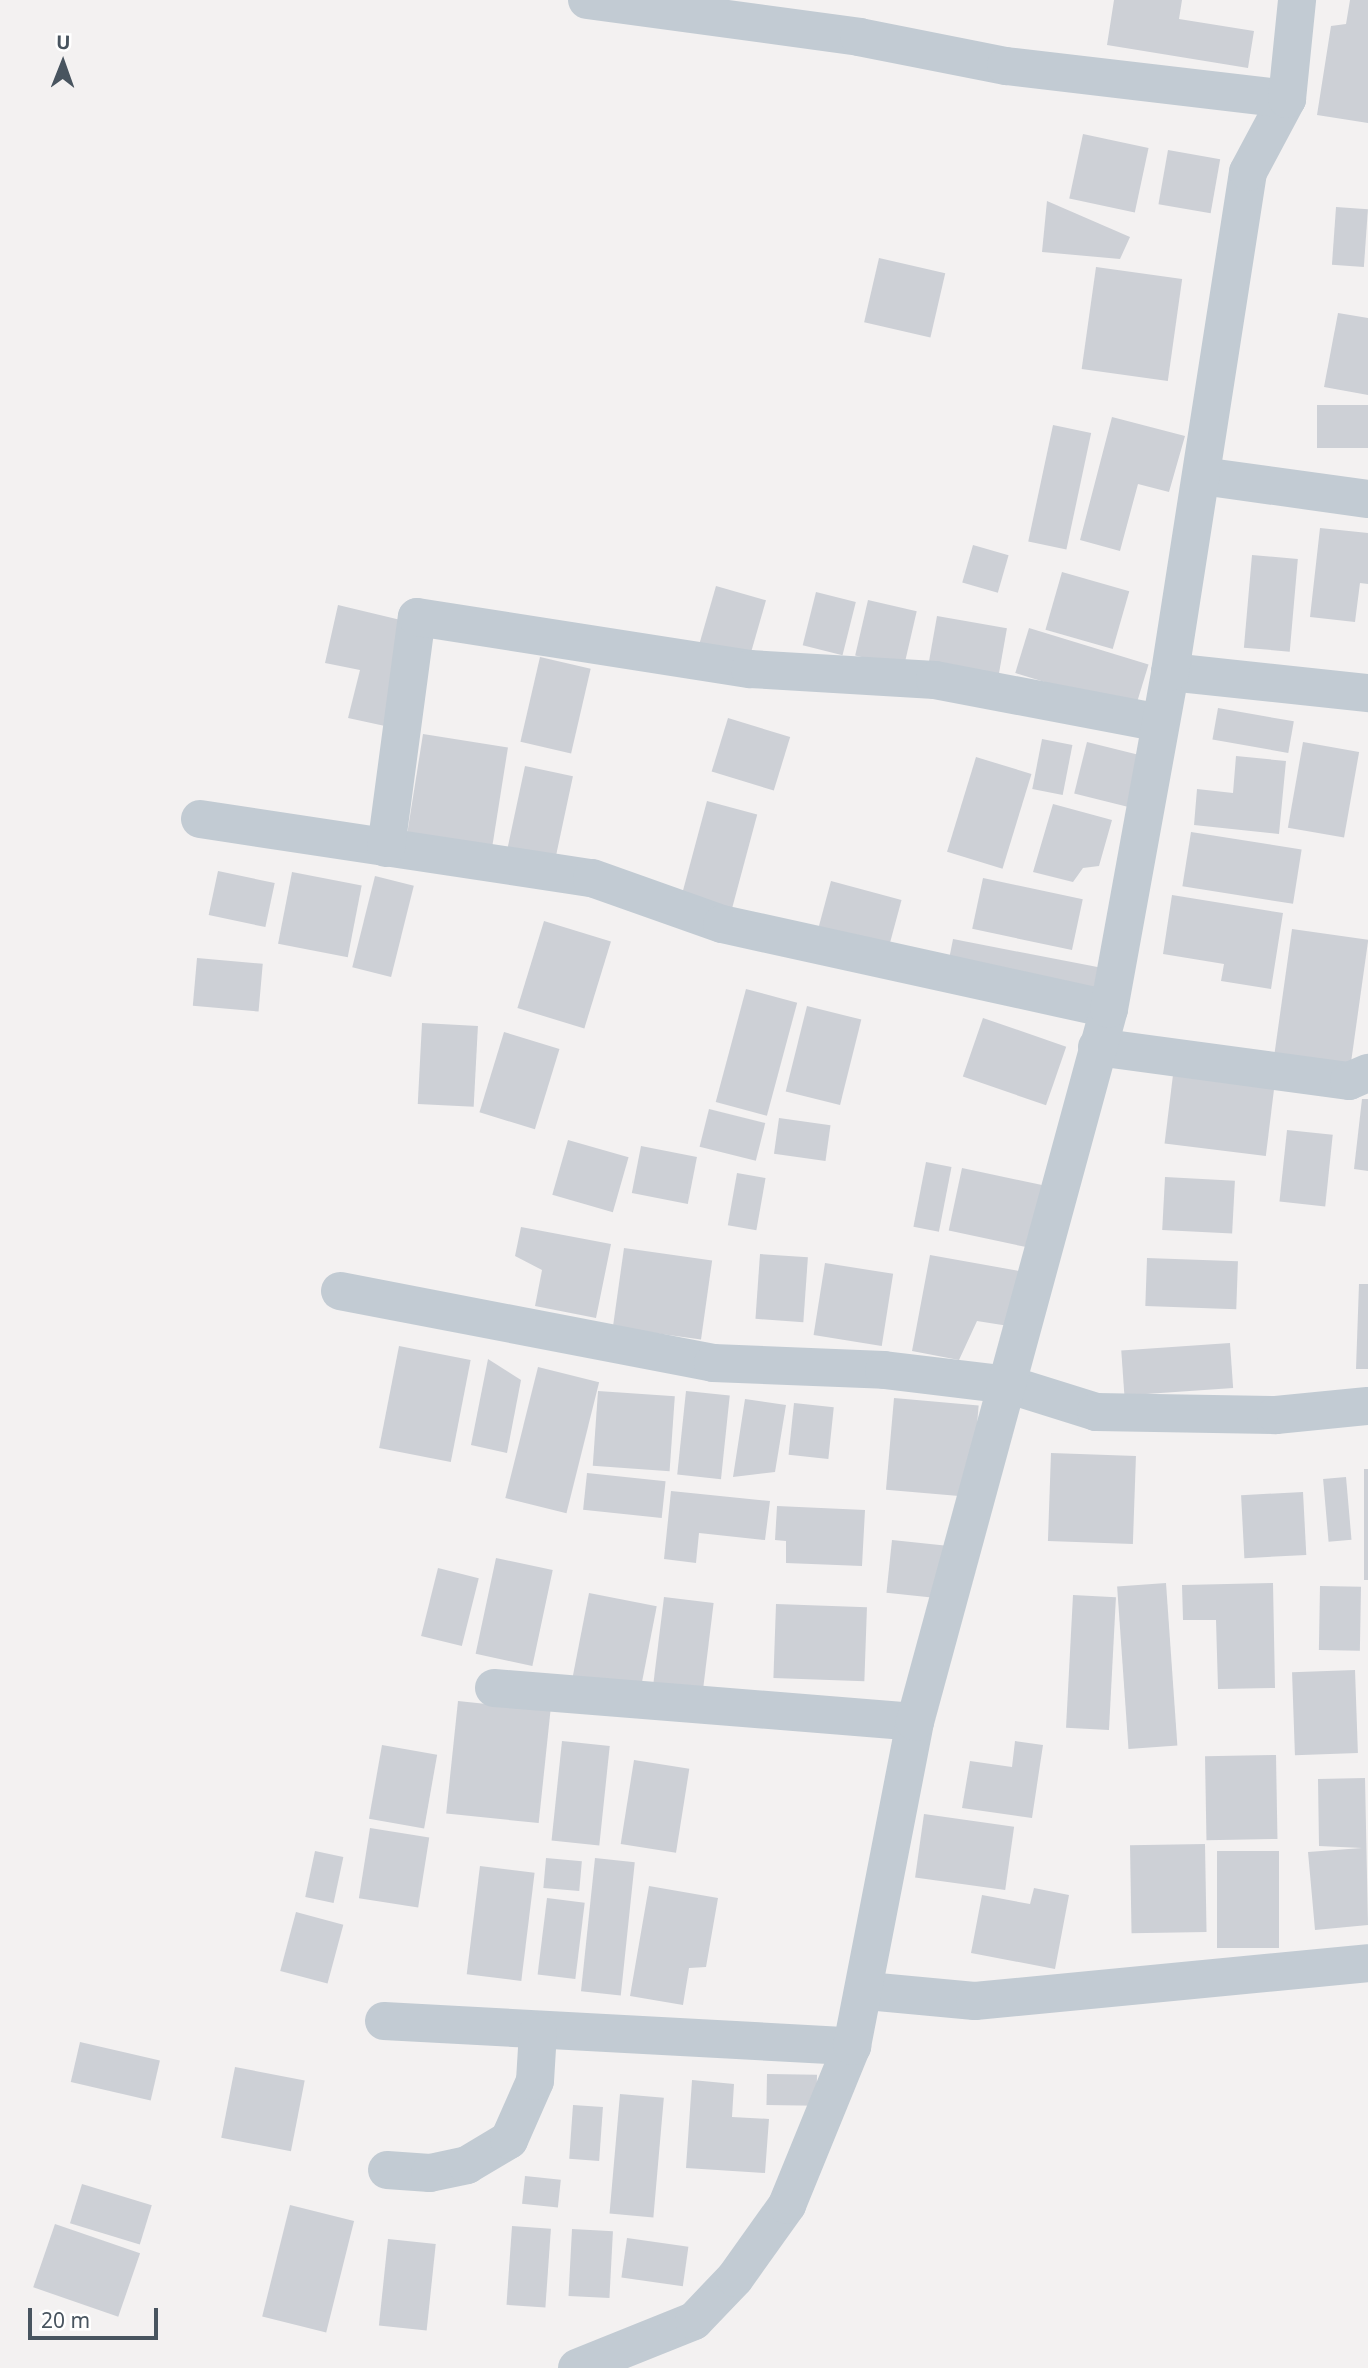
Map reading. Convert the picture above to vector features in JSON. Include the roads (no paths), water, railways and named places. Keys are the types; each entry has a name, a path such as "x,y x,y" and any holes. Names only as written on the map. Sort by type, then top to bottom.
{"street":[{"path":"587,0 859,37 1006,66 1287,99"},
{"path":"576,2368 694,2321 735,2278 787,2205 852,2046 867,1992 915,1722 1010,1385 1108,1009 1170,672 1248,172 1287,99 1297,0"},
{"path":"1202,475 1368,499"},
{"path":"386,848 417,617 750,669 935,680 1160,723"},
{"path":"1170,672 1368,693"},
{"path":"200,819 592,878 722,924 1108,1009"},
{"path":"1097,1047 1349,1081 1368,1073"},
{"path":"340,1291 713,1363 884,1370 1010,1385 1096,1412 1276,1415 1368,1406"},
{"path":"494,1688 915,1722"},
{"path":"867,1992 975,2001 1368,1963"},
{"path":"384,2021 538,2032 852,2046"},
{"path":"387,2170 430,2173 467,2165 509,2140 536,2081 538,2032"}]}
